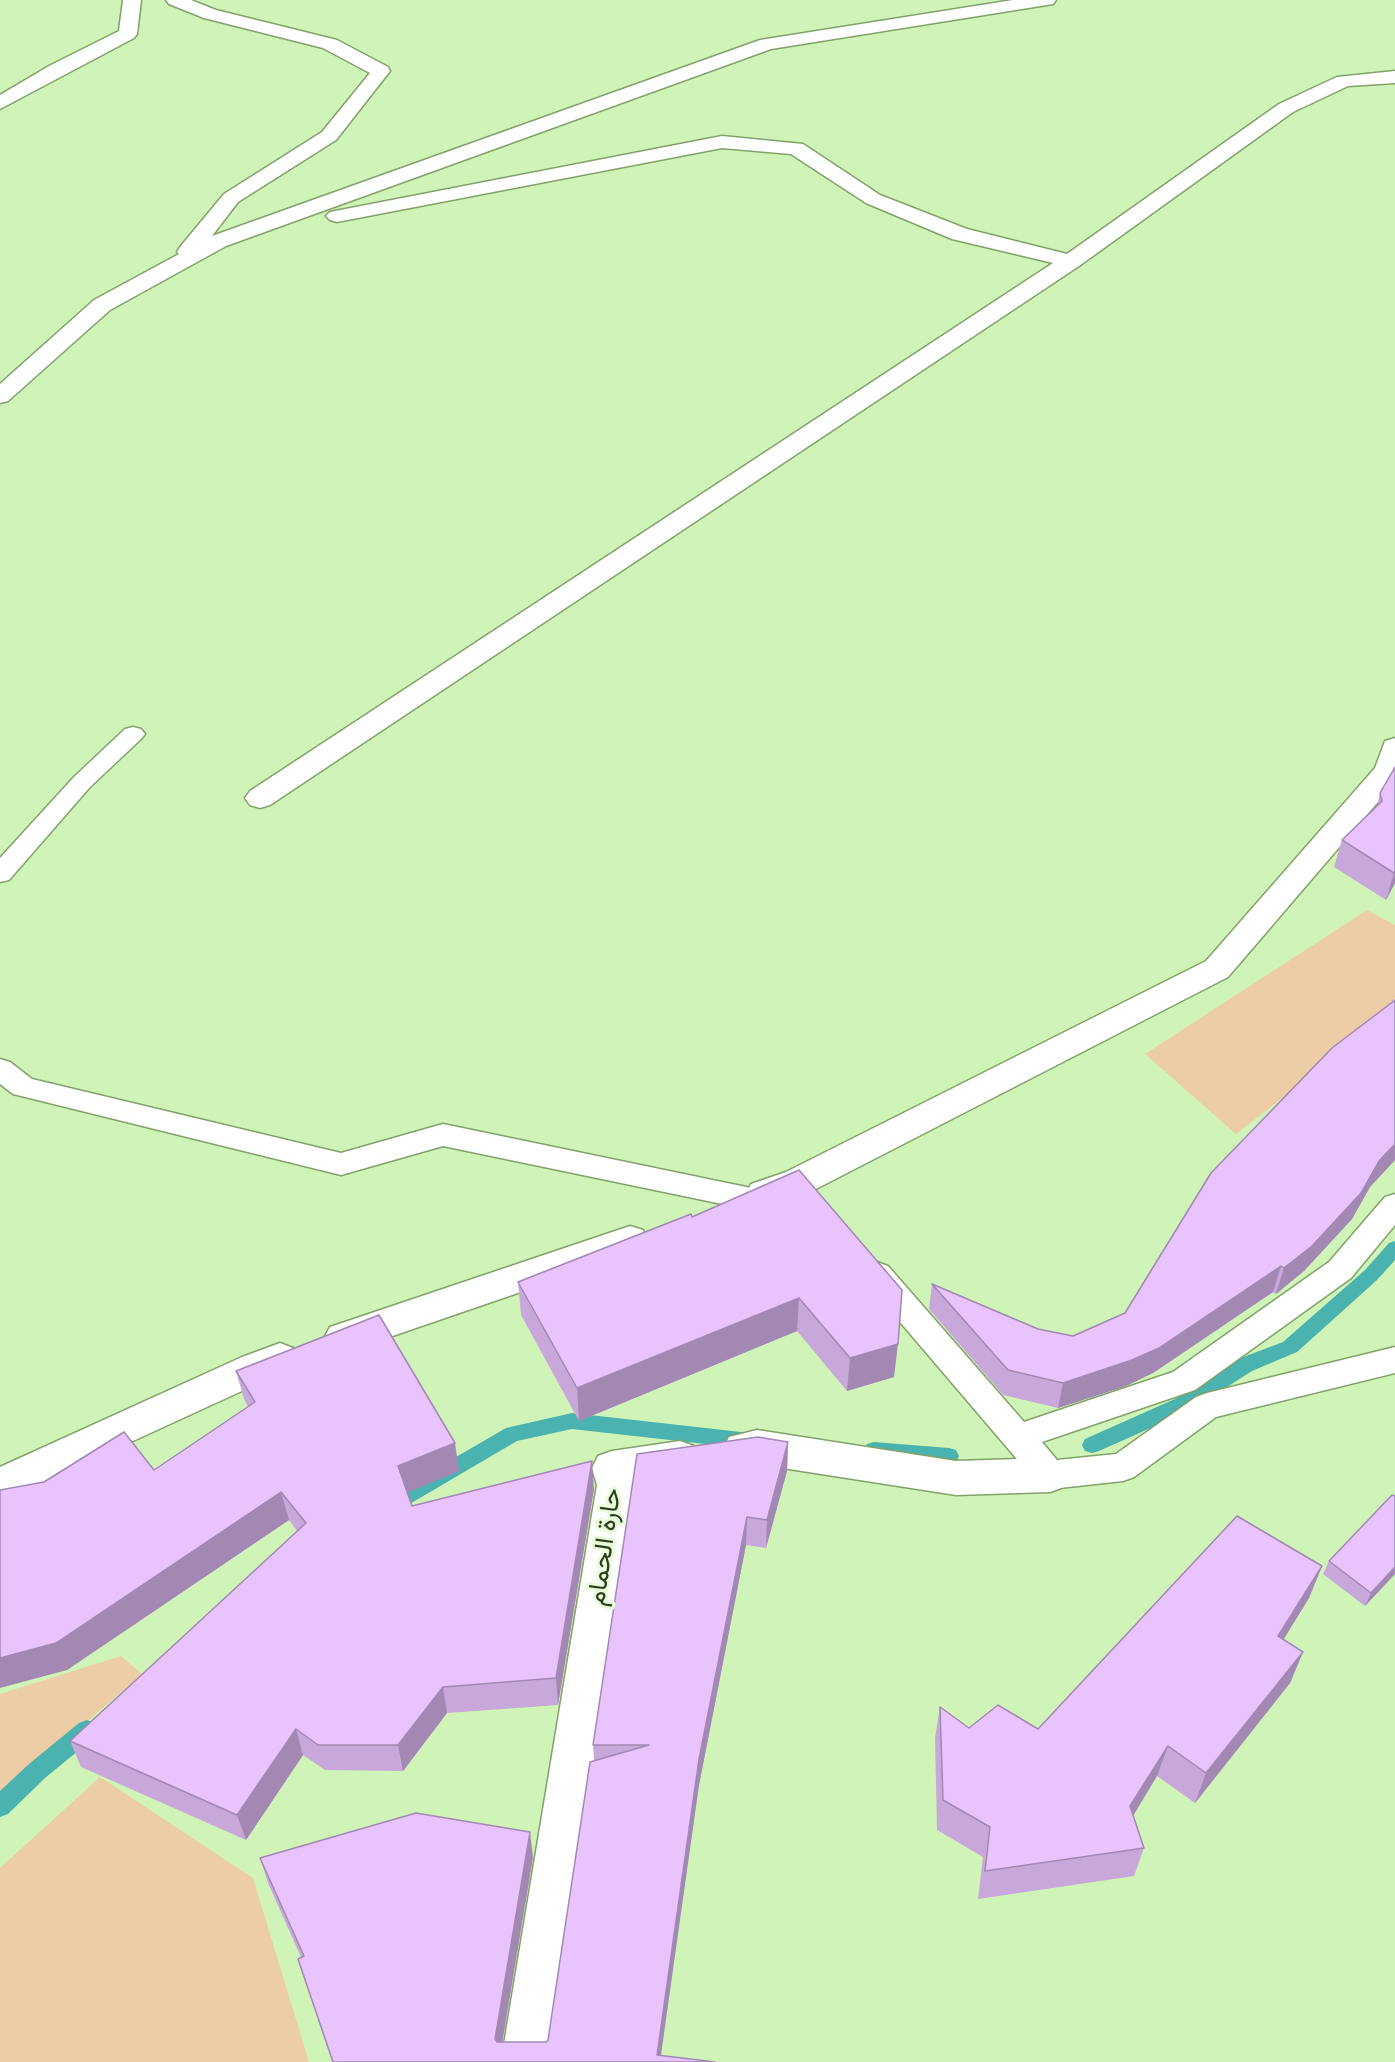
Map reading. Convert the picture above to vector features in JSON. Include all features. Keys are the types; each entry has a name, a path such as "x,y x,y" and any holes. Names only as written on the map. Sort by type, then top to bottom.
{"street":[{"path":"0,103 56,70 128,34 132,0"},
{"path":"175,0 210,14 330,44 381,70 329,136 231,198 181,261"},
{"path":"0,396 11,373 102,305 218,241 767,44 1047,0"},
{"path":"260,798 1071,261 1286,108 1344,81 1395,77"},
{"path":"218,241 435,195 722,142 796,148 873,199 960,234 1071,261"},
{"path":"695,1218 751,1198 806,1191 1217,969 1389,770 1395,747"},
{"path":"0,1485 255,1368 661,1229"},
{"name":"حارة الحمام","path":"525,2062 617,1485 612,1468 757,1447 956,1478 1050,1475"}],"lane":[{"path":"0,874 82,782 133,734"},
{"path":"0,1069 22,1087 341,1164 443,1136 751,1198"},
{"path":"1018,1437 1184,1381 1340,1270 1395,1204"},
{"path":"859,1253 1050,1475 1124,1467 1207,1406 1395,1360"}],"shaded area":[{"path":"1367,910 1395,925 1395,1011 1236,1134 1145,1054"},
{"path":"121,1656 142,1674 0,1797 0,1694"},
{"path":"100,1777 253,1878 309,2062 0,2062 0,1868"}],"building":[{"path":"1395,767 1394,873 1342,840 1382,801 1380,793"},
{"path":"1395,1000 1395,1144 1379,1161 1361,1193 1312,1246 1284,1268 1281,1266 1159,1348 1132,1360 1063,1383 1008,1370 932,1284 1038,1329 1073,1336 1125,1313 1211,1173 1332,1048"},
{"path":"799,1170 902,1290 898,1344 850,1358 799,1298 577,1388 518,1282 691,1214 692,1217"},
{"path":"379,1315 455,1443 398,1466 412,1506 592,1461 556,1678 443,1687 398,1745 318,1745 296,1729 237,1815 70,1741 306,1523 281,1492 56,1643 0,1658 0,1490 44,1482 124,1432 154,1470 255,1402 236,1371"},
{"path":"758,1437 788,1442 767,1520 747,1517 699,1759 657,2055 715,2062 333,2062 298,1959 304,1956 260,1858 416,1813 530,1832 495,2039 497,2042 546,2042 590,1762 649,1745 593,1745 637,1454"},
{"path":"1392,1495 1395,1496 1395,1567 1371,1593 1329,1561"},
{"path":"1237,1516 1322,1566 1278,1636 1303,1652 1206,1773 1168,1746 1130,1806 1144,1848 985,1871 990,1827 943,1800 940,1707 969,1728 998,1705 1038,1729"}],"waterway":[{"path":"1092,1445 1184,1404 1245,1365 1290,1347 1371,1275 1395,1248"},
{"path":"389,1506 513,1434 572,1421 750,1441"},
{"path":"874,1450 949,1456"},
{"path":"0,1806 37,1771 87,1730"}]}
